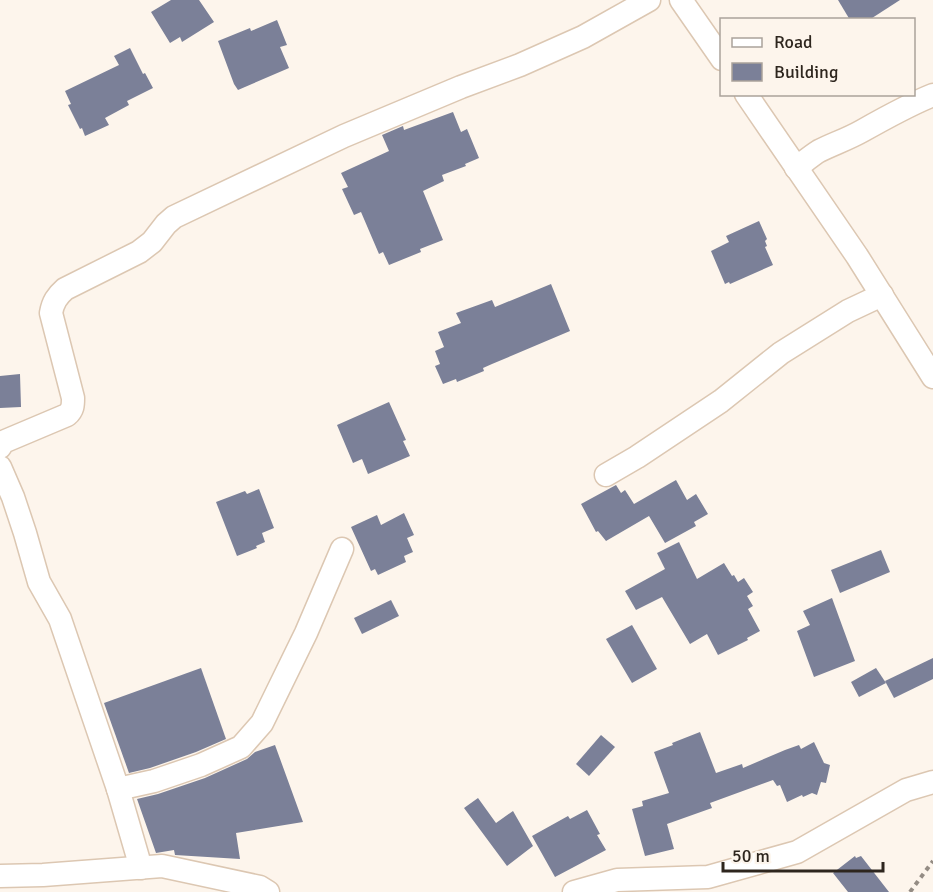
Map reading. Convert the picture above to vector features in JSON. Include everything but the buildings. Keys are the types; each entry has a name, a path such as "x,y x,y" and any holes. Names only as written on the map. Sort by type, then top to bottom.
{"street":[{"path":"0,447 3,442 71,411 73,398 51,313 52,304 65,289 139,252 152,242 174,217 345,136 583,37 649,0"},
{"path":"681,0 720,56"},
{"path":"796,168 817,152 913,102 933,95"},
{"path":"747,96 857,256 933,377"},
{"path":"606,476 721,401 781,353 848,311 882,295"},
{"path":"0,466 13,497 39,582 60,619 118,789 141,868"},
{"path":"118,789 154,781 201,765 241,747 262,723 314,615 342,549"},
{"path":"574,892 616,880 708,876 797,852 906,790 933,782"},
{"path":"0,876 162,866 260,886 268,892"}],"path":[{"path":"910,892 933,861"}]}
